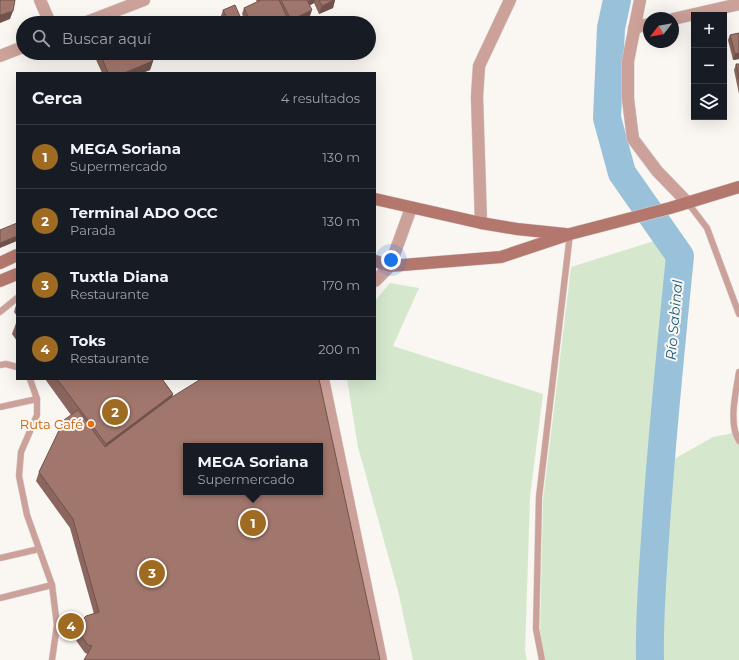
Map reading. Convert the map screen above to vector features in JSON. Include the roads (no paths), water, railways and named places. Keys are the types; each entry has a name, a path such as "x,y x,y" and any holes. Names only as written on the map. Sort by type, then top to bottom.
{"main road":[{"path":"376,261 390,266 501,257 573,233 670,208 739,187"},
{"path":"376,199 482,223 517,229 573,233"},
{"path":"0,262 16,255"},
{"path":"0,281 16,274"}],"street":[{"path":"40,0 47,16"},
{"path":"102,16 144,0"},
{"path":"482,223 477,97 479,66 510,0"},
{"path":"640,0 628,61 628,99 633,140 657,171 688,202"},
{"path":"679,18 739,4"},
{"path":"634,28 643,26"},
{"path":"0,56 16,50"},
{"path":"376,280 390,266 412,208"},
{"path":"324,380 381,660"}],"lane":[{"path":"688,202 707,228 739,314"},
{"path":"542,660 536,629 539,497 573,233"},
{"path":"0,312 16,299"},
{"path":"0,365 6,364 16,367"},
{"path":"739,372 733,421 739,441"},
{"path":"30,380 37,399 37,415 21,452 19,476 28,515 52,585 57,625 52,660"},
{"path":"0,407 37,399"},
{"path":"0,558 39,549"},
{"path":"0,598 52,585"}],"waterway":[{"name":"Río Sabinal","path":"617,0 611,28 607,118 622,173 680,256 658,490 650,626 650,660"}],"place":[{"name":"Terminal ADO OCC","path":"115,412"},
{"name":"Ruta Café","path":"91,424"},
{"name":"MEGA Soriana","path":"253,523"},
{"name":"Tuxtla Diana","path":"152,573"},
{"name":"Toks","path":"71,626"}]}
